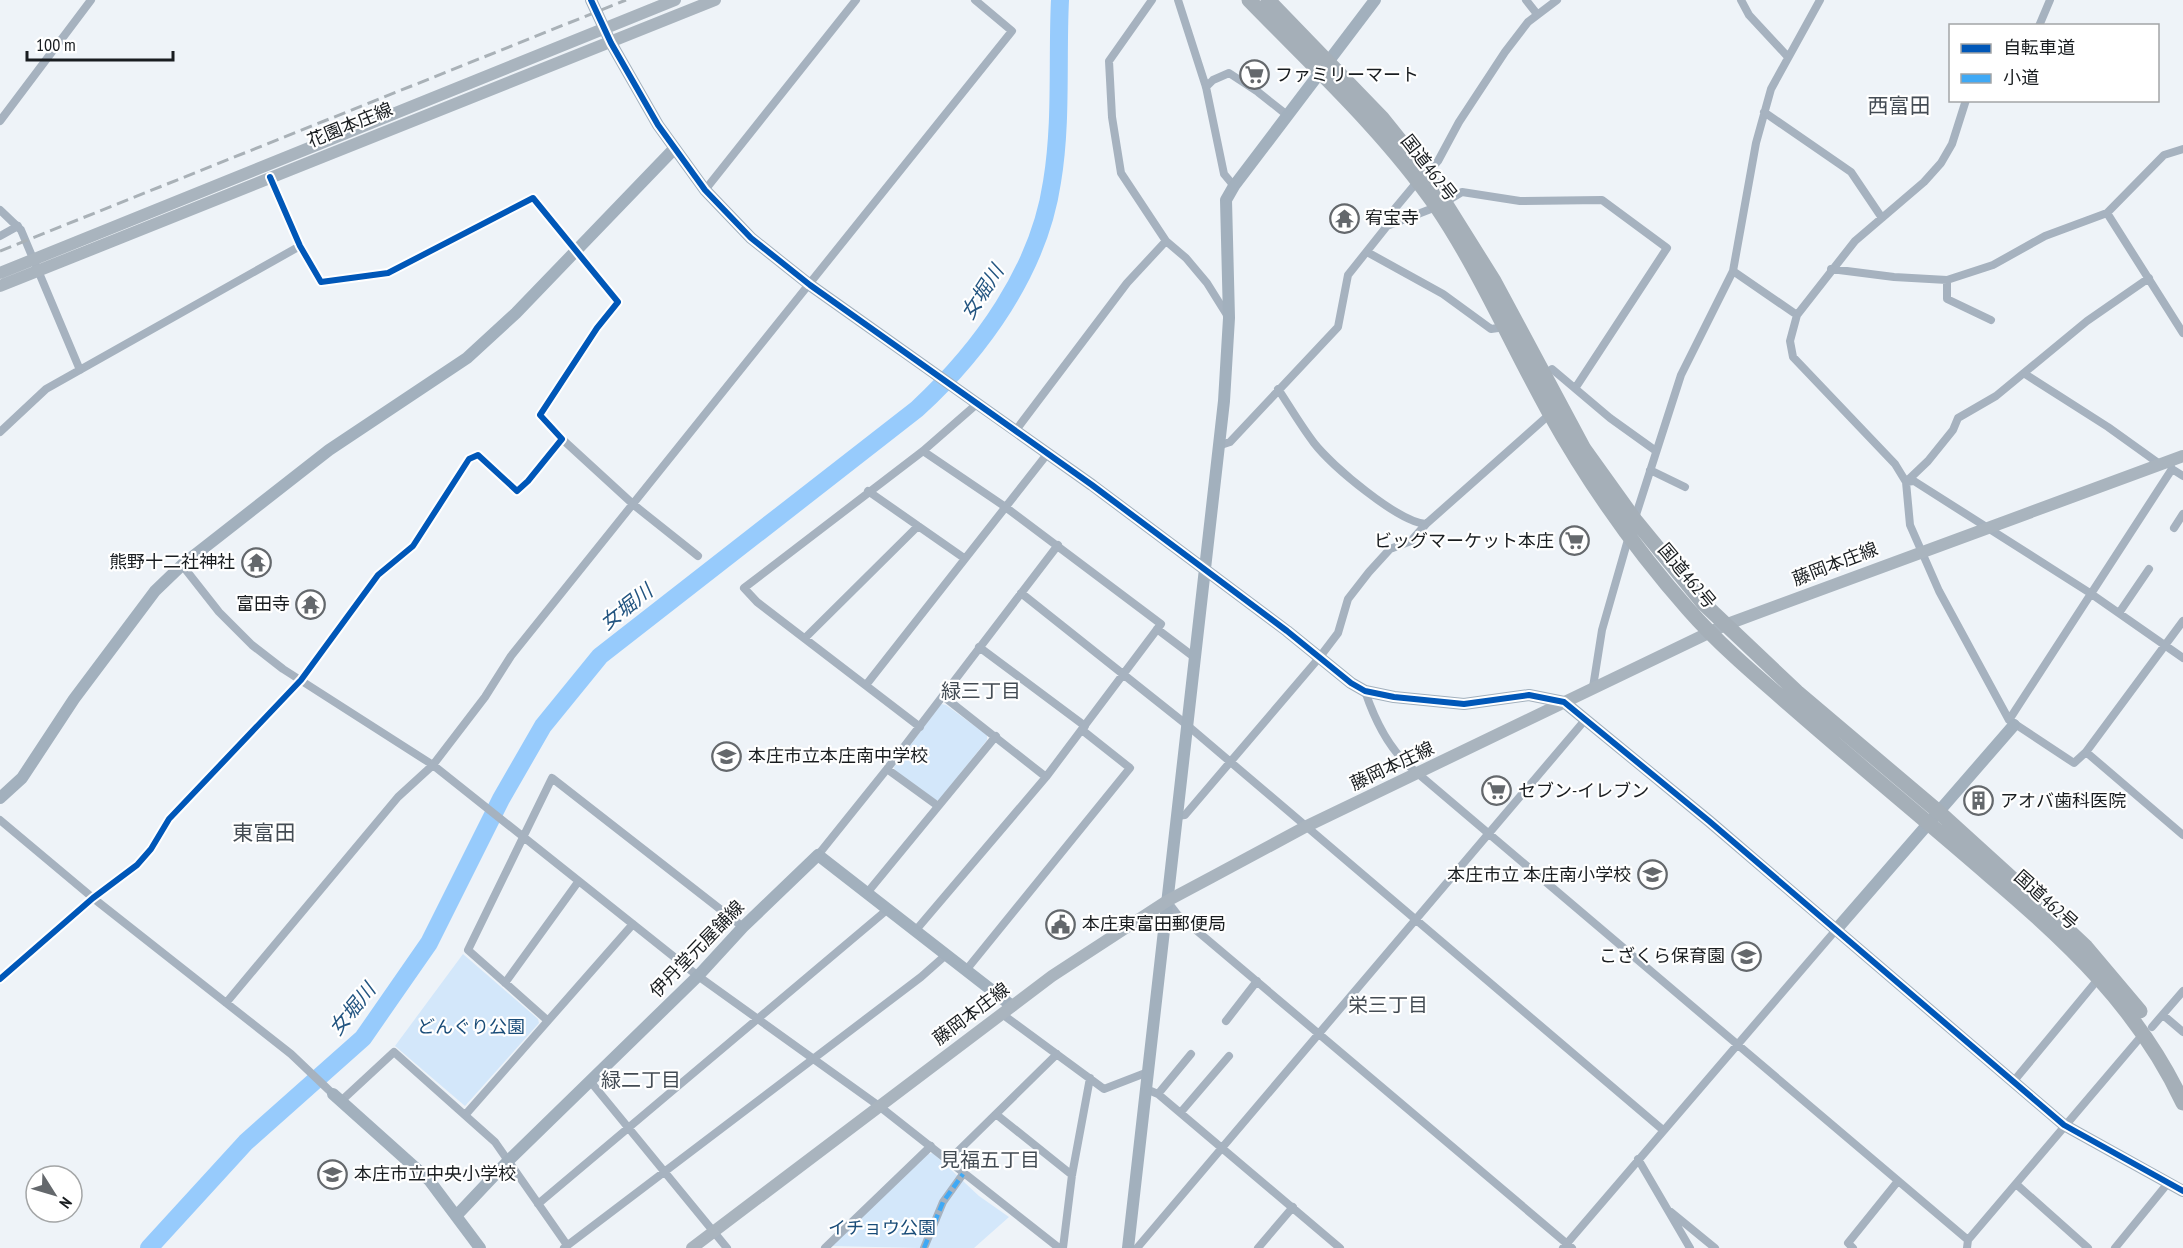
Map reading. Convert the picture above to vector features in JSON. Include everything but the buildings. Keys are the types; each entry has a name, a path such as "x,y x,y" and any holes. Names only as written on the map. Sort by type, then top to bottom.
{"highway":[{"name":"国道462号","path":"1249,0 1325,67"},
{"name":"国道462号","path":"1268,0 1422,178 1441,204 1494,281 1584,449 1635,520 1702,603 1934,818 2099,978 2148,1030 2183,1103"},
{"path":"1275,0 1282,14"},
{"name":"国道462号","path":"1441,204 1550,414 1629,537 1709,632 1786,702 1934,818 2086,947 2120,985 2183,1083"}],"main road":[{"name":"花園本庄線","path":"0,286 36,265 675,0"},
{"name":"花園本庄線","path":"0,273 36,265 270,177 716,0"},
{"name":"藤岡本庄線","path":"692,1248 1052,976 1167,901 1305,827 1725,625 1922,551 2168,465 2183,456"}],"street":[{"path":"0,121 91,0"},
{"path":"591,0 611,43 674,149 705,190 751,238 810,285 1048,453 1203,567 1334,672 1365,691 1394,697 1464,704 1528,695 1564,702 1709,822 2064,1125 2183,1191"},
{"path":"705,190 856,0"},
{"path":"226,1003 398,797 433,765 485,697 511,656 1012,31 975,0"},
{"path":"1152,0 1109,61 1112,117 1121,173 1166,241 1193,266 1229,318"},
{"path":"1178,0 1206,87 1224,174 1234,186"},
{"path":"1128,1248 1152,1091 1148,1072 1227,369 1229,318 1226,208 1228,194 1375,0"},
{"path":"1526,0 1537,14"},
{"path":"1218,446 1230,442 1338,327 1348,275 1387,226 1392,212 1438,161 1459,122 1505,52 1537,14 1557,0"},
{"path":"1741,0 1749,15 1788,57"},
{"path":"1593,687 1602,630 1681,375 1733,272 1764,112 1788,57 1820,0"},
{"path":"2040,24 2050,0"},
{"path":"1206,87 1213,80 1229,73 1287,115"},
{"path":"1965,102 1952,144 1941,163 1924,182 1855,241 1797,315 1790,341 1793,357 1895,464 1906,482 1910,525 1954,621 2011,722 2074,763 2086,752 2183,621"},
{"path":"1764,112 1851,172 1882,218"},
{"path":"0,798 22,778 74,699 155,591 182,566 329,450 468,358 516,313 674,149"},
{"path":"1831,269 1894,277 1947,280 1993,265 2045,236 2107,213 2164,155 2183,149"},
{"path":"270,177 300,246 321,282 388,273 533,198 618,302 597,328 540,415 562,439 634,505 698,556"},
{"path":"1387,226 1441,204 1462,192 1520,201 1602,200 1667,248 1575,387"},
{"path":"0,210 18,226 80,370"},
{"path":"2107,213 2183,333"},
{"path":"0,236 18,226"},
{"path":"1016,430 1127,283 1166,241"},
{"path":"0,432 46,389 300,246"},
{"path":"1367,252 1443,294 1491,329 1505,327"},
{"path":"1733,272 1797,315"},
{"path":"1906,482 1953,430 1958,418 1996,396 2087,321 2149,278"},
{"path":"1947,280 1947,298 1991,320"},
{"path":"1543,375 1552,369 1610,418 1656,451"},
{"path":"2025,374 2183,476"},
{"path":"1278,389 1315,445 1336,465 1397,514 1416,523 1426,524"},
{"path":"920,726 751,597 744,588 923,451 978,403"},
{"path":"1177,816 1185,815 1338,633 1348,599 1390,549 1410,541 1426,524 1550,414"},
{"path":"0,979 93,898 138,865 151,849 169,819 301,680 378,575 413,546 470,459 477,455 517,491 562,439"},
{"path":"916,930 1046,777 1161,624 1058,545 923,451"},
{"path":"866,685 1004,506 1048,453"},
{"path":"1167,901 1177,914 1567,1246 1638,1159 1934,818 2011,722 2168,465"},
{"path":"1650,470 1685,487"},
{"path":"1906,482 1914,481 1988,528 2090,593 2183,658"},
{"path":"868,491 964,558"},
{"path":"2174,528 2183,514"},
{"path":"805,638 918,526"},
{"path":"1012,1006 818,855 888,769 1058,545"},
{"path":"182,566 219,612 252,645 301,680 433,765 514,832 698,976 879,1106 949,1160 963,1174 1061,1248 1090,1078"},
{"path":"2119,613 2148,569"},
{"path":"1021,593 1187,725 1663,1130"},
{"path":"1157,629 1194,657"},
{"path":"967,969 1130,768 1084,728 979,647"},
{"path":"1365,691 1375,718 1400,758 1898,1181 1968,1244 2064,1125 2183,991"},
{"path":"943,696 1046,777"},
{"path":"1137,1248 1490,835 1585,720"},
{"path":"867,893 996,736"},
{"path":"2086,752 2183,835"},
{"path":"888,769 938,806"},
{"path":"547,1020 468,950 552,778 743,927"},
{"path":"0,820 93,898 291,1054 429,1180 480,1248"},
{"name":"伊丹堂元屋舗線","path":"457,1215 508,1161 698,976 743,927 818,855"},
{"path":"506,982 578,882"},
{"path":"538,1204 888,909"},
{"path":"466,1114 633,924"},
{"path":"337,1098 394,1052 495,1142 566,1247 948,954"},
{"path":"2013,1082 2099,978"},
{"path":"1226,1021 1257,981"},
{"path":"1002,1014 1104,1089 1148,1072"},
{"path":"2163,1015 2183,1032"},
{"path":"949,1160 1057,1054"},
{"path":"1152,1091 1191,1054"},
{"path":"1181,1112 1229,1056"},
{"path":"590,1081 727,1248"},
{"path":"1152,1091 1181,1112 1340,1248"},
{"path":"997,1115 1072,1175"},
{"path":"827,1248 931,1146"},
{"path":"1638,1159 1690,1248"},
{"path":"924,1248 943,1202 963,1174"},
{"path":"1851,1247 1848,1243 1898,1181"},
{"path":"2115,1248 2168,1183"},
{"path":"2016,1184 2088,1248"},
{"path":"1258,1248 1293,1207"},
{"path":"1666,1208 1715,1248"}],"green space":[{"path":"941,704 946,705 987,735 987,740 939,800 935,800 895,771 894,767"},
{"name":"どんぐり公園","path":"463,954 538,1019 539,1023 465,1106 395,1046"},
{"name":"イチョウ公園","path":"933,1153 979,1196 1009,1217 974,1248 930,1248 924,1243 920,1248 831,1246 928,1154"}],"waterway":[{"name":"女堀川","path":"149,1248 246,1142 363,1038 429,943 501,799 543,726 600,656 917,409 941,386 984,334 1004,306 1020,277 1045,215 1052,182 1057,137 1060,0"}],"railway":[{"path":"0,251 626,0"}],"marked path":[{"path":"924,1248 943,1202 963,1174"}],"cycle path":[{"path":"591,0 611,43 658,125 705,190 751,238 810,285 1092,485 1287,631 1351,683 1365,691 1394,697 1464,704 1529,695 1564,702 1709,821 2064,1125 2183,1191"},
{"path":"0,979 93,898 137,865 151,849 169,819 301,680 378,575 413,546 469,459 478,455 517,491 528,481 562,439 540,415 597,328 618,302 533,198 388,273 321,282 300,246 270,177"}],"place":[{"name":"ファミリーマート","path":"1254,75"},
{"name":"宥宝寺","path":"1344,218"},
{"name":"ビッグマーケット本庄","path":"1575,541"},
{"name":"熊野十二社神社","path":"256,562"},
{"name":"富田寺","path":"311,604"},
{"name":"本庄市立本庄南中学校","path":"727,756"},
{"name":"セブン-イレブン","path":"1497,791"},
{"name":"アオバ歯科医院","path":"1979,801"},
{"name":"本庄市立 本庄南小学校","path":"1652,875"},
{"name":"本庄東富田郵便局","path":"1061,924"},
{"name":"こざくら保育園","path":"1746,956"},
{"name":"本庄市立中央小学校","path":"333,1174"}],"district":[{"name":"西富田","path":"1899,106"},
{"name":"緑三丁目","path":"981,691"},
{"name":"東富田","path":"264,833"},
{"name":"栄三丁目","path":"1388,1005"},
{"name":"緑二丁目","path":"641,1080"},
{"name":"見福五丁目","path":"990,1160"}]}
